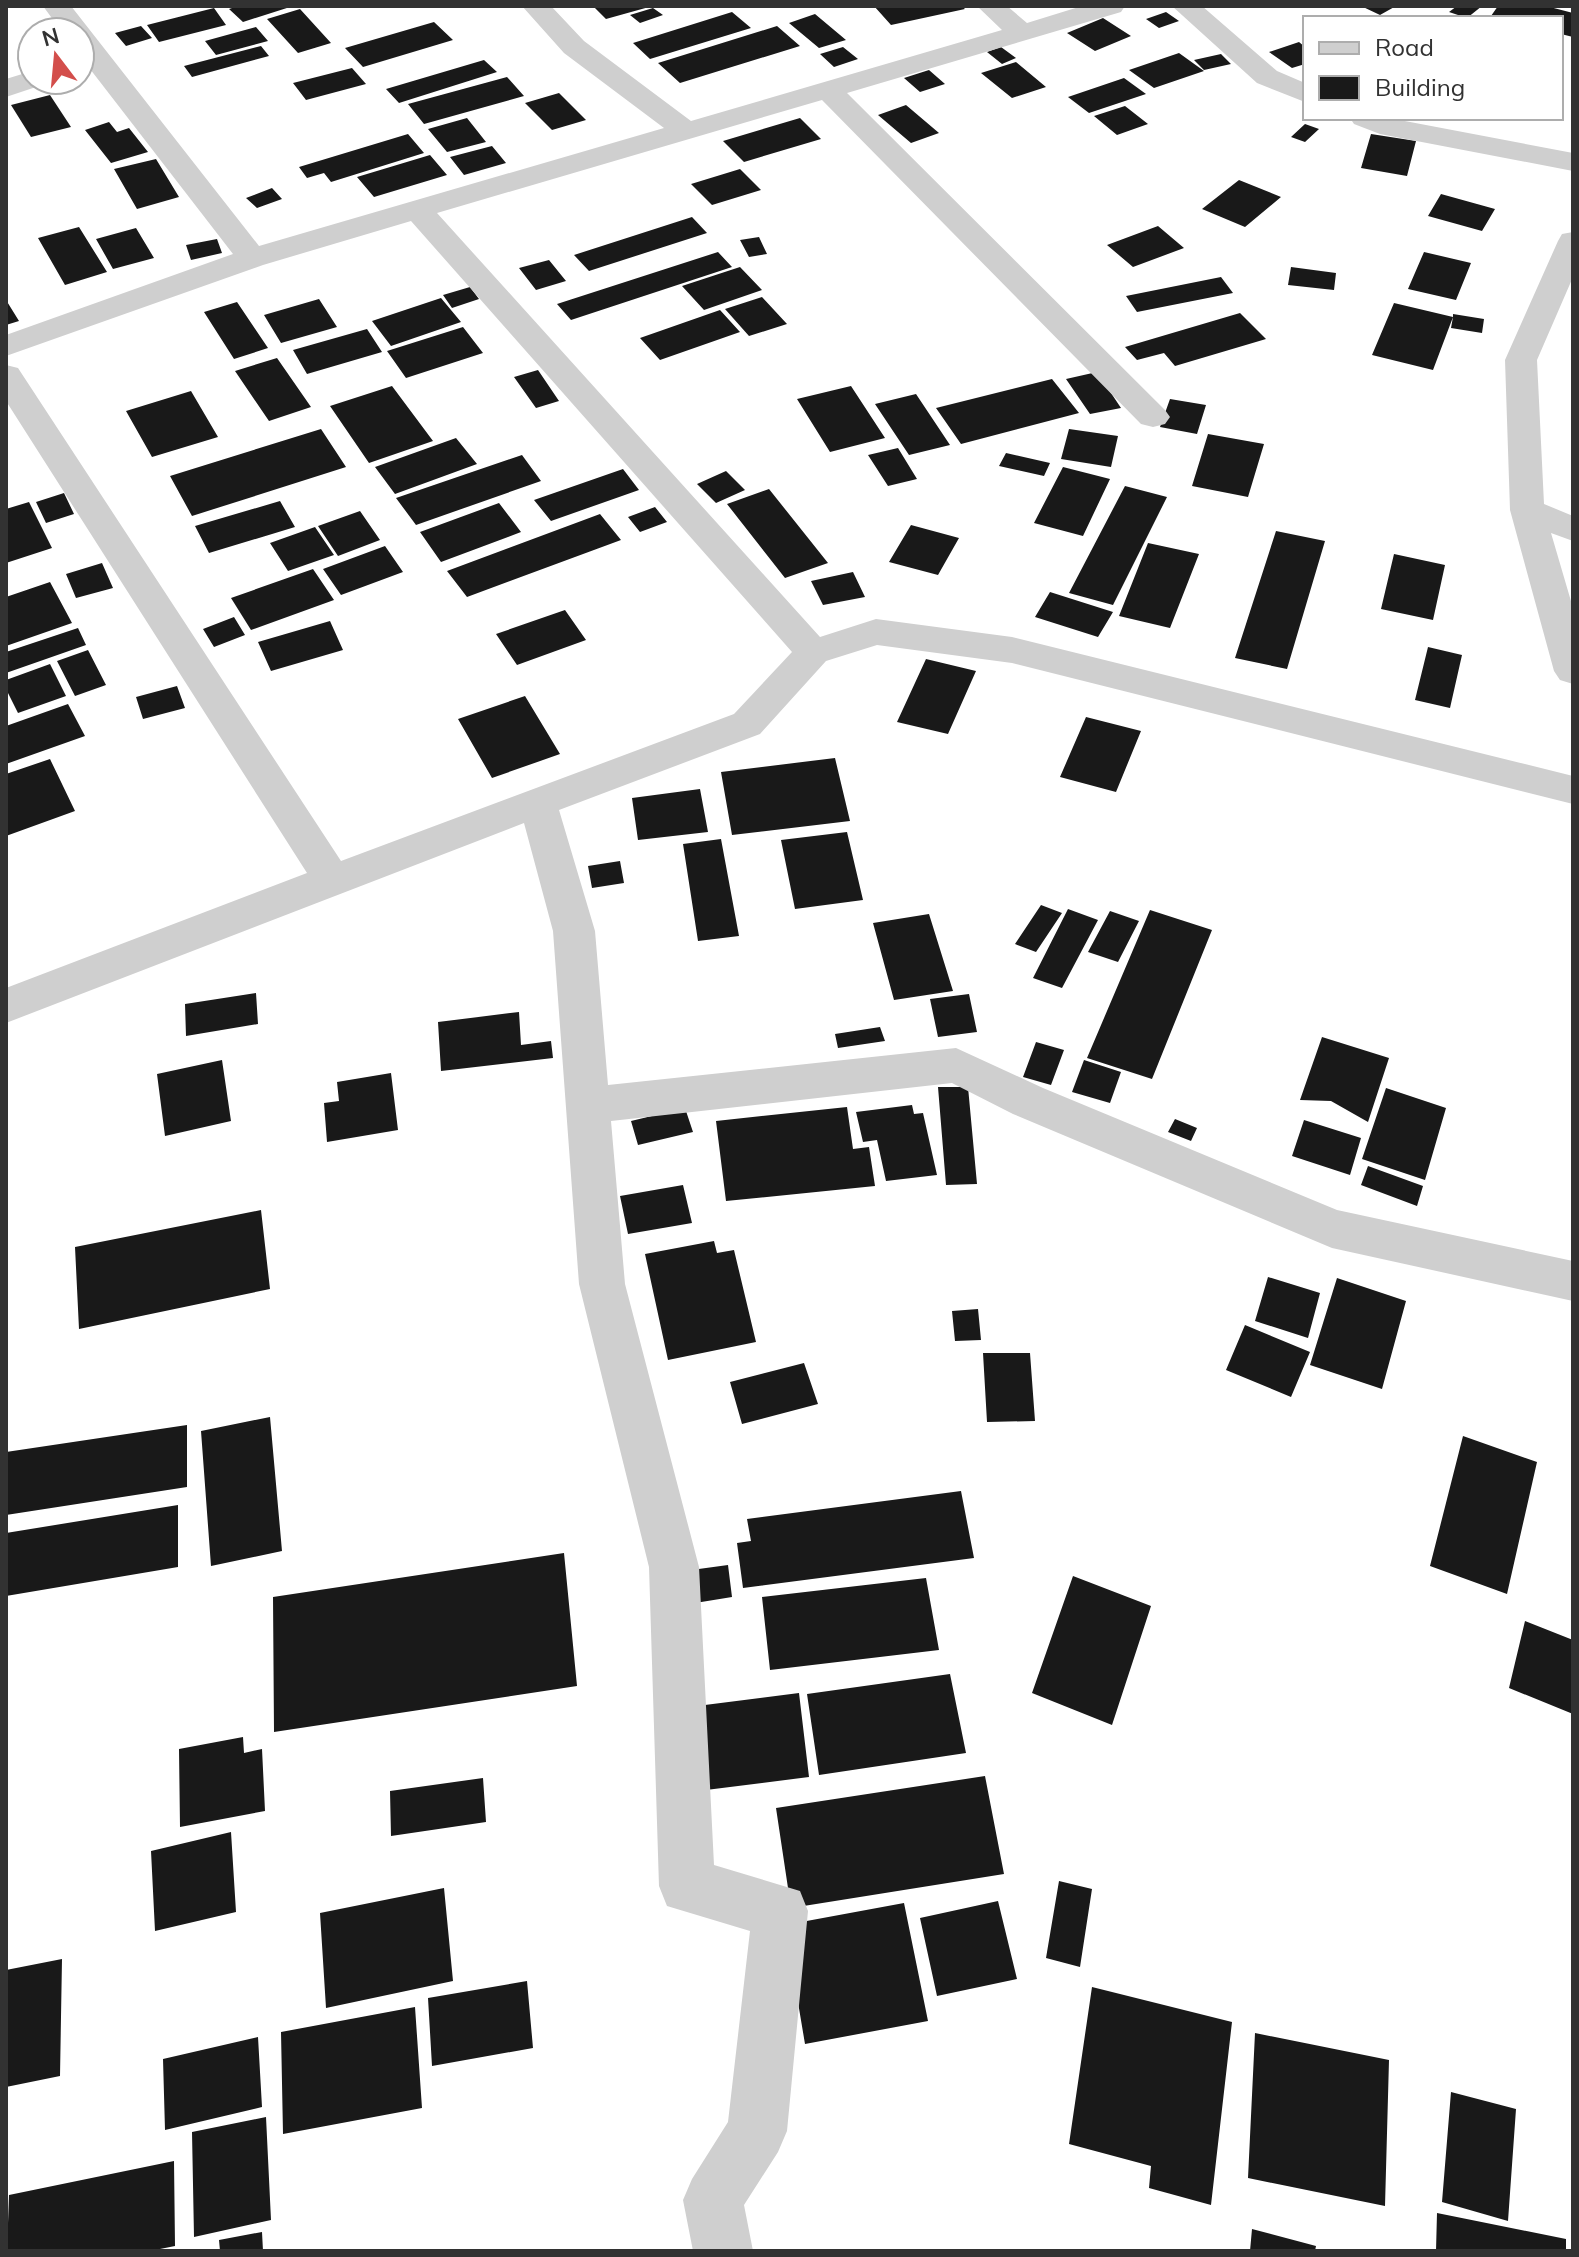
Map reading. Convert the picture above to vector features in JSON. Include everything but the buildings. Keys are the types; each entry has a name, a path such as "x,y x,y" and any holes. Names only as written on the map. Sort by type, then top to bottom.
{"street":[{"path":"536,6 574,47 685,130"},
{"path":"991,6 1022,33"},
{"path":"685,130 1111,6"},
{"path":"1186,6 1267,77 1303,92"},
{"path":"6,346 252,258 1022,33"},
{"path":"96,66 252,258"},
{"path":"828,90 1153,417"},
{"path":"1369,120 1380,125 1573,162"},
{"path":"417,209 813,652"},
{"path":"1573,241 1521,360 1527,510 1573,671"},
{"path":"6,375 332,880"},
{"path":"1527,510 1573,529"},
{"path":"6,1006 537,801 747,724 813,652 876,632 1012,650 1573,790"},
{"path":"537,801 574,931 602,1284 674,1567 687,1886 780,1911 757,2131 713,2200 723,2251"},
{"path":"590,1105 956,1065 1028,1101 1332,1228 1573,1281"}]}
